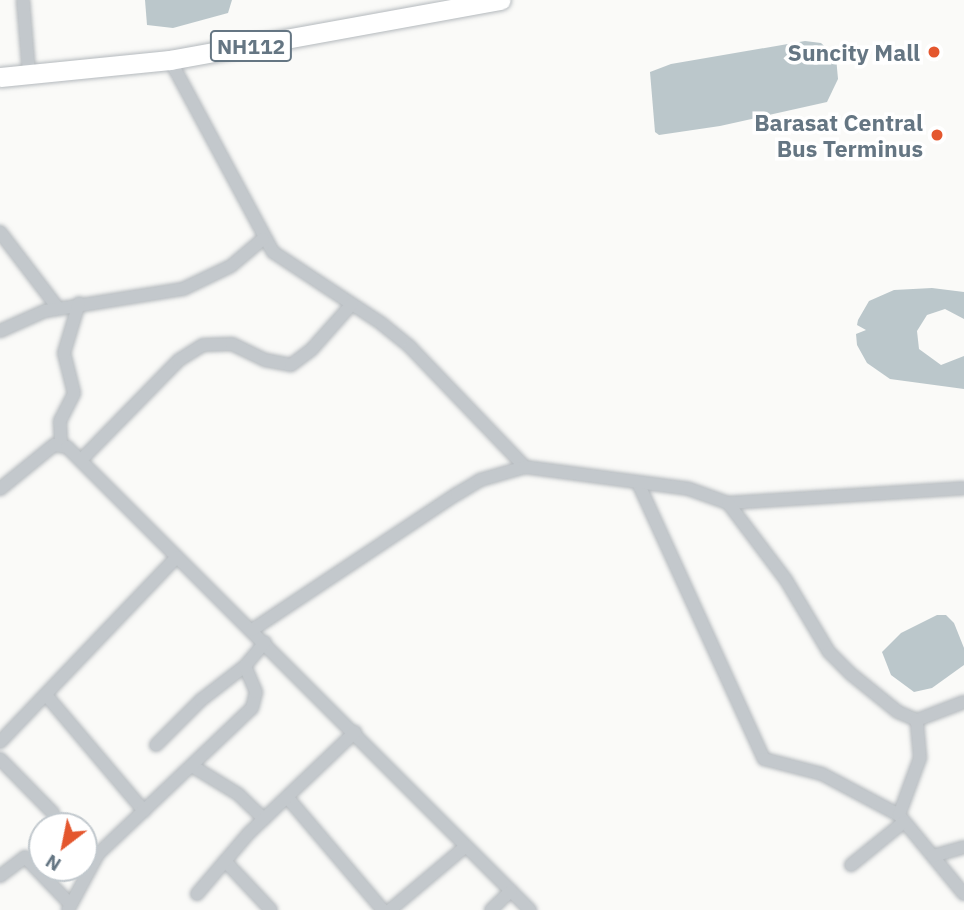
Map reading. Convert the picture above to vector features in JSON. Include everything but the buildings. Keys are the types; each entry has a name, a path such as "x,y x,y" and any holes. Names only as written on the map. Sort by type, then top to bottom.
{"highway":[{"name":"NH112","path":"0,77 170,60 499,0"}],"street":[{"path":"23,0 29,73"},
{"path":"170,60 263,239 286,263 352,304 418,355 525,467"},
{"path":"0,232 58,308"},
{"path":"0,331 58,308 79,303 183,289 231,266 263,239"},
{"path":"79,303 64,353 74,393 60,421 61,443 265,642 530,910"},
{"path":"81,460 179,360 203,345 232,344 264,360 291,365 306,354 352,304"},
{"path":"0,489 61,443"},
{"path":"252,630 480,480 525,467 639,485 699,491 728,503 964,488"},
{"path":"639,485 764,759 822,774 872,796 902,818 964,894"},
{"path":"728,503 786,580 829,652 898,712 917,720 964,702"},
{"path":"0,743 177,558"},
{"path":"156,745 201,700 245,666 265,642"},
{"path":"0,876 25,857 70,907 98,854 252,708 256,692 245,666"},
{"path":"46,695 144,811"},
{"path":"851,865 902,818 920,758 917,720"},
{"path":"197,894 264,819 355,732"},
{"path":"0,759 52,812"},
{"path":"192,766 237,794 264,819"},
{"path":"287,797 383,910"},
{"path":"390,910 466,846"},
{"path":"933,856 964,847"},
{"path":"225,861 271,910"},
{"path":"491,910 511,891"}],"shaded area":[{"path":"145,0 232,0 228,13 173,28 147,25"},
{"path":"805,41 821,43 836,57 838,79 827,102 720,126 659,135 655,132 650,72 671,64"},
{"path":"932,288 964,292 964,319 945,309 927,315 917,331 919,349 941,365 964,356 964,389 890,379 867,363 857,345 856,334 866,330 857,325 858,320 869,301 894,290"},
{"path":"937,615 946,615 954,623 964,648 964,665 932,688 914,692 891,675 882,652 901,633"}],"place":[{"name":"Suncity Mall","path":"934,52"},
{"name":"Barasat Central Bus Terminus","path":"937,135"}]}
